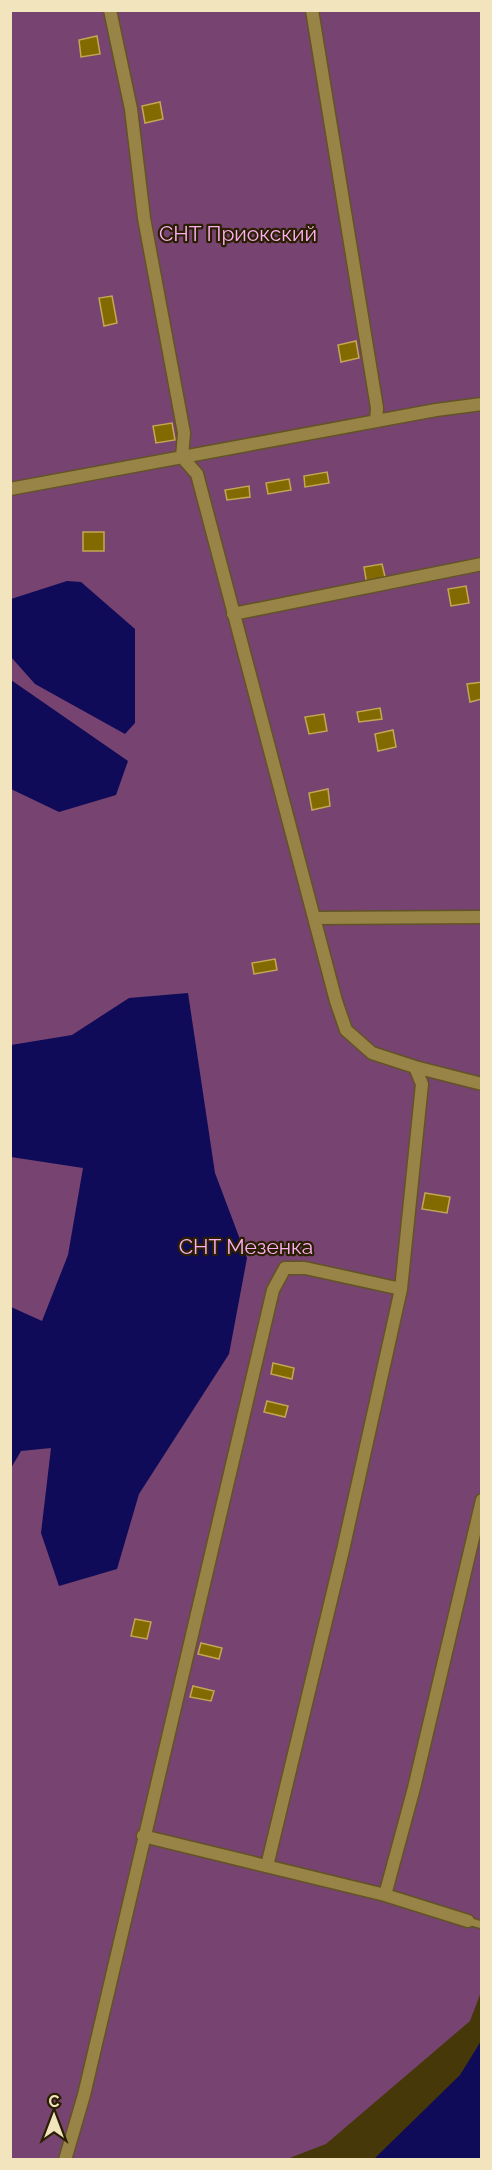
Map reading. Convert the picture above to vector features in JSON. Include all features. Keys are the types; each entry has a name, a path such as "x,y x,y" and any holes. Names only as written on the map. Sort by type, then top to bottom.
{"street":[{"path":"110,10 130,109 144,218 184,433 182,457 197,474 336,1001 346,1030 372,1053 415,1067 482,1084"},
{"path":"312,10 377,408 376,421"},
{"path":"10,489 376,421 482,404"},
{"path":"233,614 482,564"},
{"path":"314,918 482,917"},
{"path":"267,1866 343,1550 401,1289 422,1084 415,1067"},
{"path":"65,2160 84,2095 273,1290 285,1268 305,1268 401,1289"},
{"path":"385,1895 414,1788 482,1500"},
{"path":"143,1836 385,1895 468,1921"}],"lane":[{"path":"468,1921 482,1925"}],"green space":[{"name":"СНТ Мезенка","path":"11,11 481,11 481,1992 470,2021 326,2144 287,2159 11,2160"}],"shaded area":[{"path":"67,581 81,582 135,629 135,723 125,734 35,684 11,657 11,599"},
{"path":"11,680 128,761 116,795 59,812 11,789"},
{"path":"188,993 215,1173 247,1258 229,1354 139,1494 117,1569 59,1586 41,1533 51,1448 21,1451 11,1468 11,1307 42,1321 68,1255 83,1168 11,1157 11,1045 72,1035 129,998"},
{"path":"481,2041 481,2159 374,2159 460,2075"}],"building":[{"path":"97,36 100,54 81,57 79,40"},
{"path":"160,102 163,119 145,123 142,106"},
{"path":"112,296 117,323 104,326 99,298"},
{"path":"356,341 359,358 341,362 338,345"},
{"path":"172,423 175,440 156,443 153,426"},
{"path":"327,472 329,483 305,487 304,476"},
{"path":"289,479 291,490 268,494 266,483"},
{"path":"249,486 250,497 227,500 225,490"},
{"path":"83,532 104,532 104,551 83,551"},
{"path":"382,564 386,581 367,585 364,567"},
{"path":"466,586 469,603 451,606 448,589"},
{"path":"482,682 482,699 470,702 467,684"},
{"path":"380,708 382,719 359,722 357,712"},
{"path":"324,714 327,731 309,734 305,717"},
{"path":"393,730 396,747 378,751 375,734"},
{"path":"328,789 330,806 312,810 309,793"},
{"path":"275,959 277,970 254,974 252,963"},
{"path":"425,1193 450,1197 447,1213 422,1209"},
{"path":"273,1363 294,1368 292,1379 271,1374"},
{"path":"267,1401 288,1406 285,1417 264,1412"},
{"path":"135,1619 151,1622 147,1639 131,1636"},
{"path":"201,1643 222,1648 219,1659 198,1654"},
{"path":"193,1686 214,1691 211,1701 190,1697"}],"park label":[{"name":"СНТ Приокский","path":"238,233"}]}
